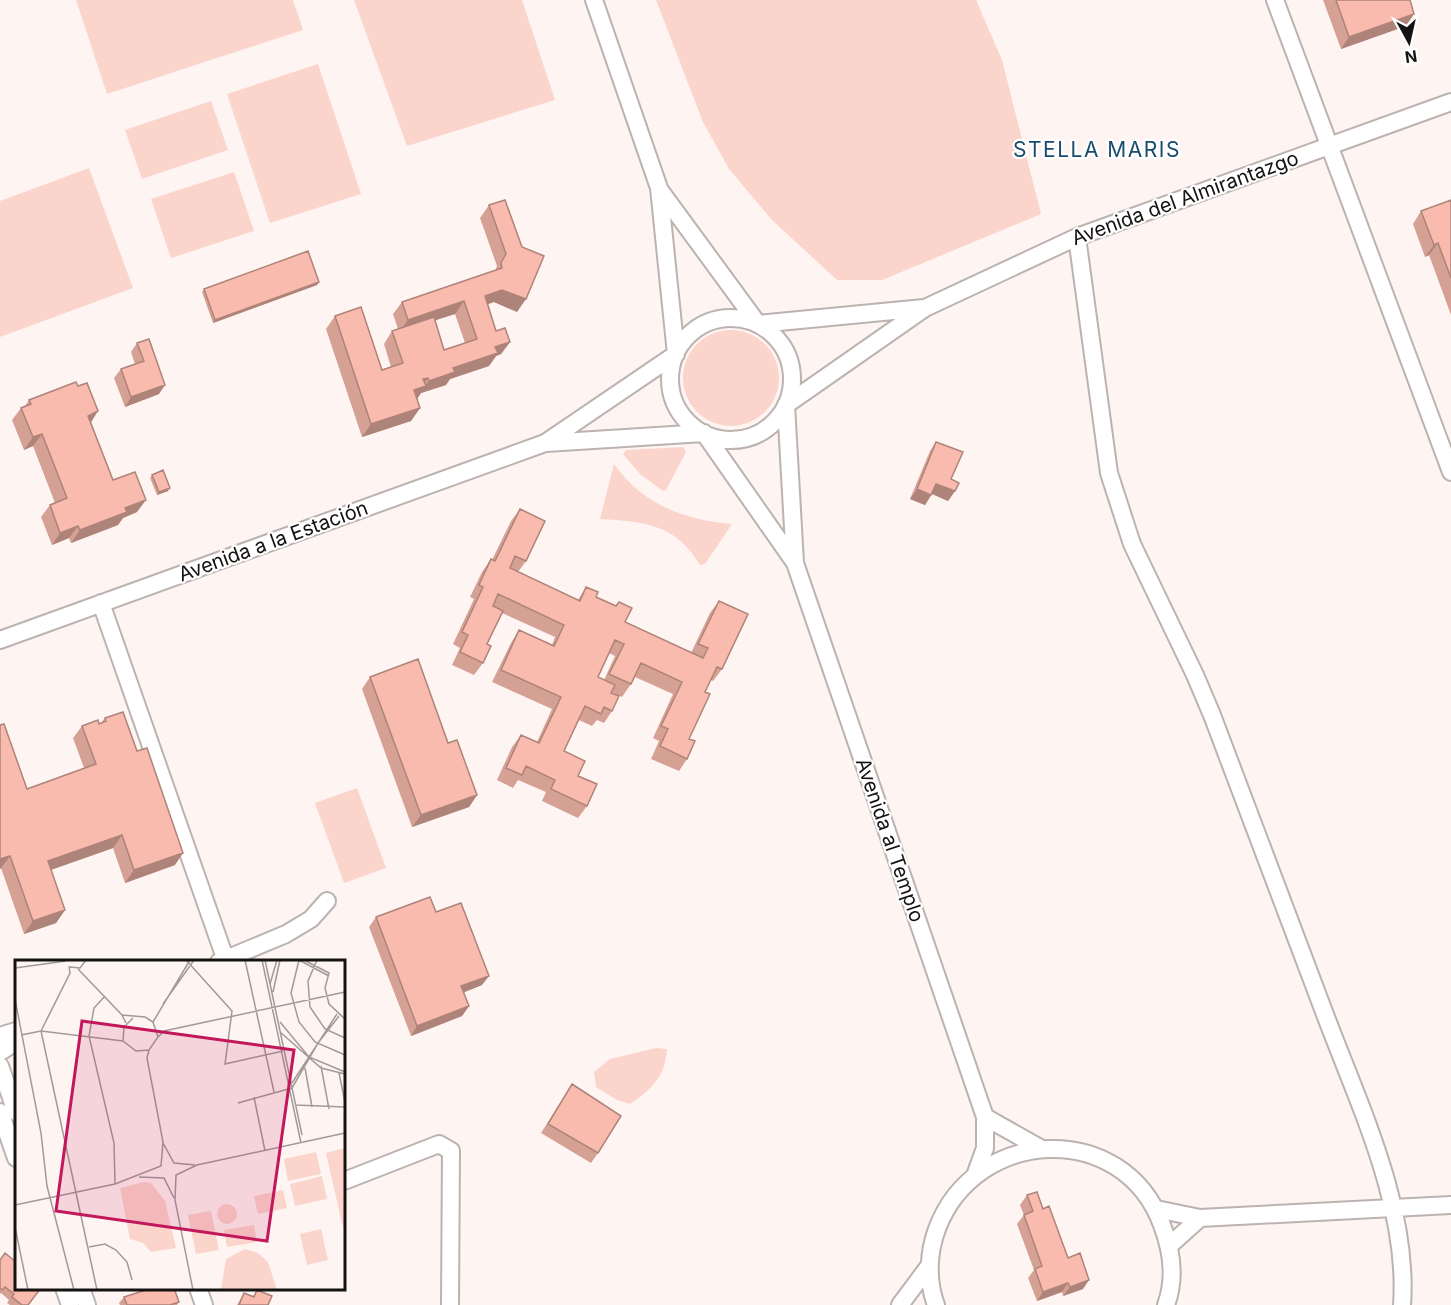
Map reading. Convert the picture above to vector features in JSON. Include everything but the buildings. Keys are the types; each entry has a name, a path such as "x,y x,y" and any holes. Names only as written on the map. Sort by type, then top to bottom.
{"street":[{"path":"594,0 659,189 676,354"},
{"path":"1275,0 1451,472"},
{"name":"Avenida del Almirantazgo","path":"925,308 1077,237 1451,102"},
{"path":"659,189 758,324 775,337 787,355 792,384 786,405 795,563"},
{"path":"1077,237 1108,473 1120,513 1132,544 1212,715 1359,1105 1395,1208 1403,1289 1402,1305"},
{"path":"795,563 704,433 683,416 671,390 670,372 676,354 685,339 706,323 732,318 758,324 925,308"},
{"path":"545,443 704,433 728,439 751,436 772,424 786,405 925,308"},
{"path":"545,443 676,354"},
{"name":"Avenida a la Estación","path":"0,640 545,443"},
{"name":"Avenida al Templo","path":"795,563 985,1117 985,1148 976,1173"},
{"path":"101,603 222,960 286,934 311,919 327,901"},
{"path":"0,1036 15,1031"},
{"path":"0,1052 15,1043"},
{"path":"0,1066 15,1109"},
{"path":"0,1112 15,1155"},
{"path":"985,1117 1010,1134 1040,1148"},
{"path":"345,1181 439,1144 450,1151 450,1305"},
{"path":"936,1305 932,1295 929,1266 933,1239 942,1214 957,1192 976,1173 1006,1156 1040,1148 1063,1148 1086,1153 1126,1174 1143,1190 1156,1209 1170,1245 1172,1274 1167,1305"},
{"path":"1156,1209 1200,1218 1451,1205"},
{"path":"1170,1245 1200,1218"},
{"path":"900,1305 929,1266"},
{"path":"199,1290 204,1305"},
{"path":"70,1292 87,1305"}],"shaded area":[{"path":"76,0 293,0 303,30 107,94"},
{"path":"354,0 522,0 555,100 407,146"},
{"path":"656,0 976,0 1002,60 1041,214 882,280 837,280 772,220 729,169 703,122"},
{"path":"318,64 361,194 270,223 227,94"},
{"path":"211,101 228,150 142,179 125,130"},
{"path":"89,168 133,288 0,337 0,201"},
{"path":"234,172 254,231 171,258 151,199"},
{"path":"731,330 749,333 765,344 776,360 779,378 776,396 765,412 749,423 731,426 713,423 697,412 686,396 683,378 686,360 697,344 713,333"},
{"path":"683,447 686,452 666,490 663,491 640,474 623,454 626,450"},
{"path":"614,464 638,490 666,508 697,519 732,524 705,564 700,565 680,541 657,527 600,519"},
{"path":"357,788 386,868 344,883 315,803"},
{"path":"656,1048 667,1049 664,1067 651,1087 630,1104 617,1100 596,1087 594,1072 610,1059"}],"district":[{"name":"STELLA MARIS","path":"1097,150"}]}
